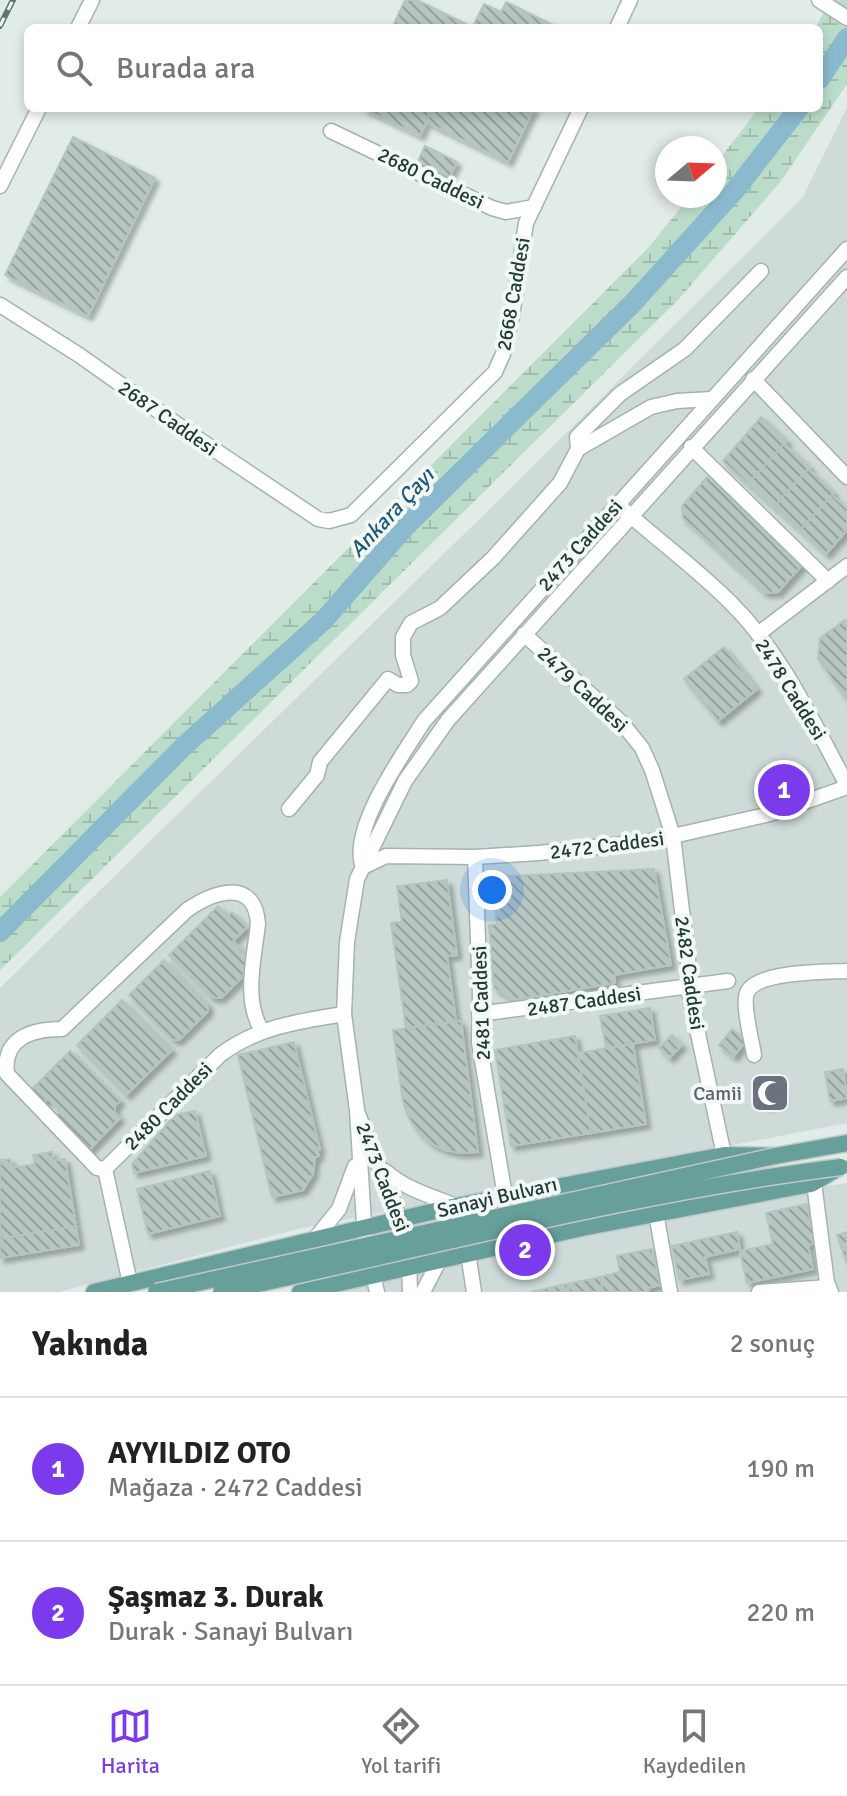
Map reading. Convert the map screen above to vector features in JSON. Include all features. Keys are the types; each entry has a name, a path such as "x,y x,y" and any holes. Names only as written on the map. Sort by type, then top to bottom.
{"main road":[{"name":"Sanayi Bulvarı","path":"156,1292 775,1156 847,1143"},
{"path":"94,1292 458,1205 724,1155 775,1156"},
{"path":"300,1292 328,1286 375,1284 409,1268 468,1253 814,1183 844,1166"},
{"name":"Sanayi Bulvarı","path":"221,1292 599,1209 760,1178 844,1166"},
{"path":"458,1205 450,1215 449,1235 454,1246 468,1253"},
{"path":"311,1240 329,1248 335,1257 336,1271 328,1286"}],"street":[{"path":"80,24 92,0"},
{"path":"619,24 630,0"},
{"path":"821,1 847,18"},
{"path":"0,186 37,112"},
{"name":"2668 Caddesi","path":"340,520 351,515 495,372 503,354 512,316 526,223 579,112"},
{"name":"2680 Caddesi","path":"331,131 492,208 506,212 534,207"},
{"name":"2473 Caddesi","path":"363,867 359,857 367,822 424,721 847,249"},
{"path":"578,449 577,437 620,394 685,349 761,271"},
{"name":"2473 Caddesi","path":"375,1284 364,1227 357,1110 344,1014 347,942 357,879 405,781 428,745 473,689 847,277"},
{"name":"2687 Caddesi","path":"0,305 79,355 318,519 340,520"},
{"path":"753,379 847,477"},
{"path":"289,809 317,775 320,762 388,679 398,685 407,685 411,681 403,655 403,637 411,623 440,608 493,558 560,483 578,449 651,407 677,401 712,399"},
{"path":"691,447 828,581"},
{"name":"2478 Caddesi","path":"618,504 730,602 758,634 794,686 847,786"},
{"path":"758,634 847,566"},
{"name":"2479 Caddesi","path":"524,634 631,733 652,770 673,836"},
{"name":"2472 Caddesi","path":"363,867 386,856 475,857 644,842 770,814 847,786"},
{"name":"2482 Caddesi","path":"673,836 689,969 688,987 724,1155"},
{"name":"2481 Caddesi","path":"475,857 480,1051 505,1196"},
{"path":"130,1283 105,1169 97,1168 7,1074 6,1057 13,1044 34,1032 62,1029 187,910 204,898 226,891 245,898 256,913 258,924 251,999 254,1017 262,1031"},
{"path":"754,1055 746,1005 746,995 750,989 760,981 774,977 847,971"},
{"name":"2487 Caddesi","path":"479,1014 728,981"},
{"name":"2480 Caddesi","path":"105,1169 220,1055 237,1042 262,1031 344,1014"},
{"name":"2473 Caddesi","path":"357,1110 401,1218 408,1245 410,1292"},
{"path":"311,1240 339,1209 358,1158"},
{"path":"382,1169 404,1185 458,1205"},
{"path":"759,1292 830,1290 814,1183"},
{"path":"656,1213 670,1292"},
{"path":"468,1253 474,1292"},
{"path":"423,1292 439,1261"},
{"path":"328,1286 349,1292"}],"shaded area":[{"path":"847,107 847,1123 302,1228 59,1292 0,1292 0,988 803,197"},
{"path":"847,1183 847,1292 317,1292 478,1242"}],"green space":[{"path":"831,0 847,0 847,84 781,181 678,300 0,970 0,897 649,247 680,208 727,208 727,149 756,112 823,112 823,24 817,24"}],"building":[{"path":"405,0 417,0 466,24 394,24"},
{"path":"506,2 551,24 474,24 484,4 501,12"},
{"path":"370,112 431,112 420,136"},
{"path":"431,112 532,112 508,162 426,122"},
{"path":"73,137 155,178 88,316 5,275"},
{"path":"425,146 457,162 449,178 417,163"},
{"path":"761,417 787,441 748,484 723,461"},
{"path":"784,444 810,467 774,507 748,484"},
{"path":"808,469 834,493 800,530 774,507"},
{"path":"707,477 803,564 778,592 765,593 683,518 682,506"},
{"path":"832,495 847,509 847,530 826,554 800,530"},
{"path":"845,620 847,700 818,659 820,638"},
{"path":"724,647 757,689 718,721 684,679"},
{"path":"789,778 795,796 779,801 773,783"},
{"path":"654,869 671,965 614,975 615,983 514,1000 494,988 489,925 497,924 493,877"},
{"path":"447,880 457,955 447,956 456,1021 406,1028 391,923 402,922 397,886"},
{"path":"218,906 228,916 232,912 247,927 233,941 246,954 246,973 221,998 212,998 169,955"},
{"path":"164,960 208,1005 208,1011 179,1040 173,1040 129,995"},
{"path":"122,1000 172,1050 126,1095 77,1045"},
{"path":"650,1008 655,1040 606,1048 600,1016"},
{"path":"461,1021 478,1152 445,1150 430,1143 418,1132 403,1102 393,1030"},
{"path":"732,1029 746,1041 733,1057 719,1045"},
{"path":"672,1035 682,1045 669,1058 659,1048"},
{"path":"575,1036 591,1133 511,1146 495,1050"},
{"path":"294,1042 320,1150 317,1150 319,1156 315,1157 313,1174 303,1190 272,1197 238,1055"},
{"path":"633,1044 646,1124 591,1133 578,1053"},
{"path":"70,1051 120,1101 115,1106 115,1113 120,1118 88,1151 55,1117 60,1111 48,1098 42,1104 30,1091"},
{"path":"843,1069 847,1098 830,1101 825,1072"},
{"name":"Camii","path":"771,1079 783,1094 768,1106 756,1091"},
{"path":"195,1111 206,1156 134,1173 132,1164 175,1115"},
{"path":"52,1152 53,1161 65,1159 76,1226 0,1239 0,1160 10,1159 12,1168 35,1164 33,1155"},
{"path":"210,1171 220,1216 148,1234 137,1189"},
{"path":"807,1204 815,1243 808,1245 813,1269 747,1283 740,1251 773,1244 766,1213"},
{"path":"76,1226 79,1245 0,1258 0,1239"},
{"path":"737,1232 740,1249 705,1257 709,1274 679,1280 672,1246"},
{"path":"847,1232 847,1264 837,1235"},
{"path":"652,1249 660,1285 648,1288 649,1292 603,1292 600,1277 620,1272 617,1256"},
{"path":"600,1277 603,1292 569,1292 567,1284"},
{"path":"567,1284 569,1292 530,1292"}],"waterway":[{"name":"Ankara Çayı","path":"823,74 847,38"},
{"name":"Ankara Çayı","path":"0,932 183,747 324,620 407,525 632,304 736,189 796,112"}],"railway":[{"path":"0,26 13,0"}],"place":[{"name":"AYYILDIZ OTO","path":"784,790"},
{"name":"Camii","path":"770,1093"},
{"name":"Şaşmaz 3. Durak","path":"525,1250"}]}
